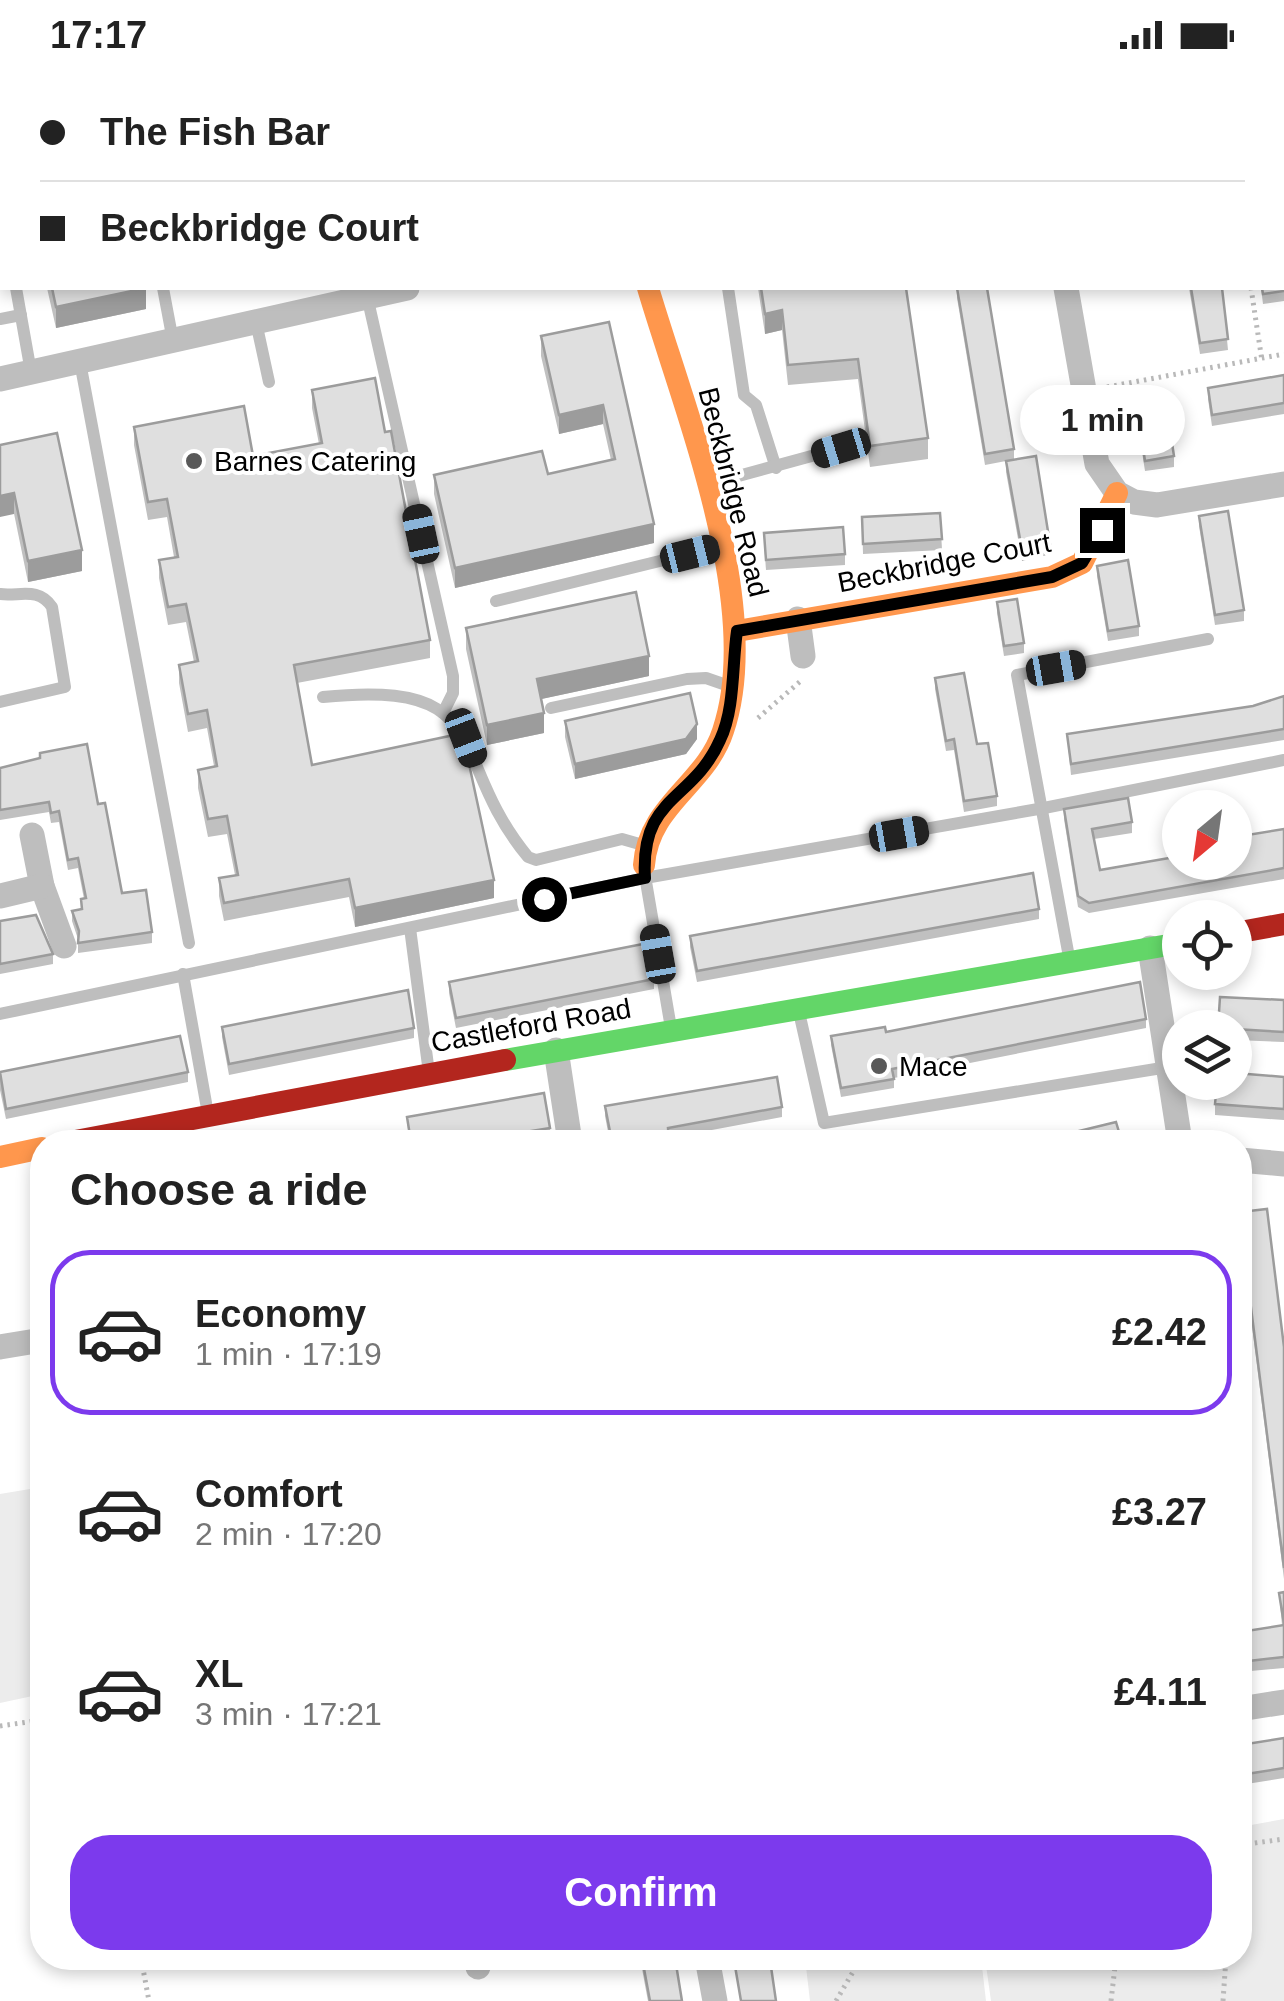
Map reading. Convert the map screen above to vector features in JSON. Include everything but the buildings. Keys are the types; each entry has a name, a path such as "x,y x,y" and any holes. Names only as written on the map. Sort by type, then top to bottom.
{"street":[{"path":"0,379 396,290"},
{"name":"Beckbridge Road","path":"644,863 653,820 696,778 722,737 737,631 705,484 649,290"},
{"path":"1066,290 1098,464 1118,493 1134,502 1157,504 1284,484"},
{"name":"Beckbridge Court","path":"737,631 1052,577 1082,563 1118,493"},
{"path":"798,620 803,656"},
{"path":"32,835 42,886 64,946"},
{"path":"0,896 42,886"},
{"path":"1252,930 1284,924"},
{"name":"Castleford Road","path":"134,1130 556,1050 1162,946"},
{"path":"1150,948 1162,1027"},
{"path":"556,1050 568,1130"},
{"path":"1173,1100 1178,1130"},
{"path":"0,1157 30,1151"},
{"path":"1252,1161 1284,1164"},
{"path":"0,1347 30,1342"},
{"path":"1252,1707 1284,1702"},
{"path":"709,1970 715,2001"}],"lane":[{"path":"16,290 31,372"},
{"path":"163,290 174,341"},
{"path":"728,290 744,395 756,406 776,468"},
{"path":"367,296 453,676 453,694 442,713"},
{"path":"0,319 21,314"},
{"path":"256,322 270,382"},
{"path":"80,362 189,943"},
{"path":"705,484 841,448"},
{"path":"496,601 718,547"},
{"path":"0,594 36,593 46,598 52,607 65,687 0,702"},
{"path":"1070,964 1017,675 1208,640"},
{"path":"551,708 687,678 730,686"},
{"path":"323,697 380,691 410,696 442,713 466,738 478,769 528,857 536,860 622,839 644,863 672,1031"},
{"path":"0,1014 410,928 644,863 1044,808 1284,760"},
{"path":"410,928 429,1074"},
{"path":"183,974 208,1116"},
{"path":"798,1009 824,1123 1162,1068"}],"path":[{"path":"1251,290 1262,362"},
{"path":"1084,391 1262,362 1284,354"},
{"path":"751,724 805,678 803,656"},
{"path":"0,1726 30,1722"},
{"path":"1252,1844 1284,1839"},
{"path":"144,1970 148,2001"},
{"path":"836,2001 854,1970"},
{"path":"1111,2001 1115,1970"},
{"path":"1222,2001 1225,1970"}],"shaded area":[{"path":"30,1489 30,1697 0,1703 0,1494"},
{"path":"1284,1819 1284,2001 991,2001 987,1970 1252,1970 1252,1825"},
{"path":"806,1970 982,1970 986,2001 810,2001"}],"traffic: fast":[{"path":"505,1060 1162,946"}],"traffic: slow":[{"path":"644,865 656,826 704,766 723,731 733,681 734,627 715,509 649,290"},
{"path":"737,631 1052,577 1082,563 1117,493"},
{"path":"0,1157 30,1151"}],"traffic: jam":[{"path":"1252,930 1284,924"},
{"path":"134,1130 505,1060"}],"place":[{"name":"Barnes Catering","path":"194,461"},
{"name":"Mace","path":"879,1066"}],"route":[{"path":"544,899 645,878 643,845 653,820 696,778 722,737 737,631 1052,577 1082,563 1102,530"}]}
